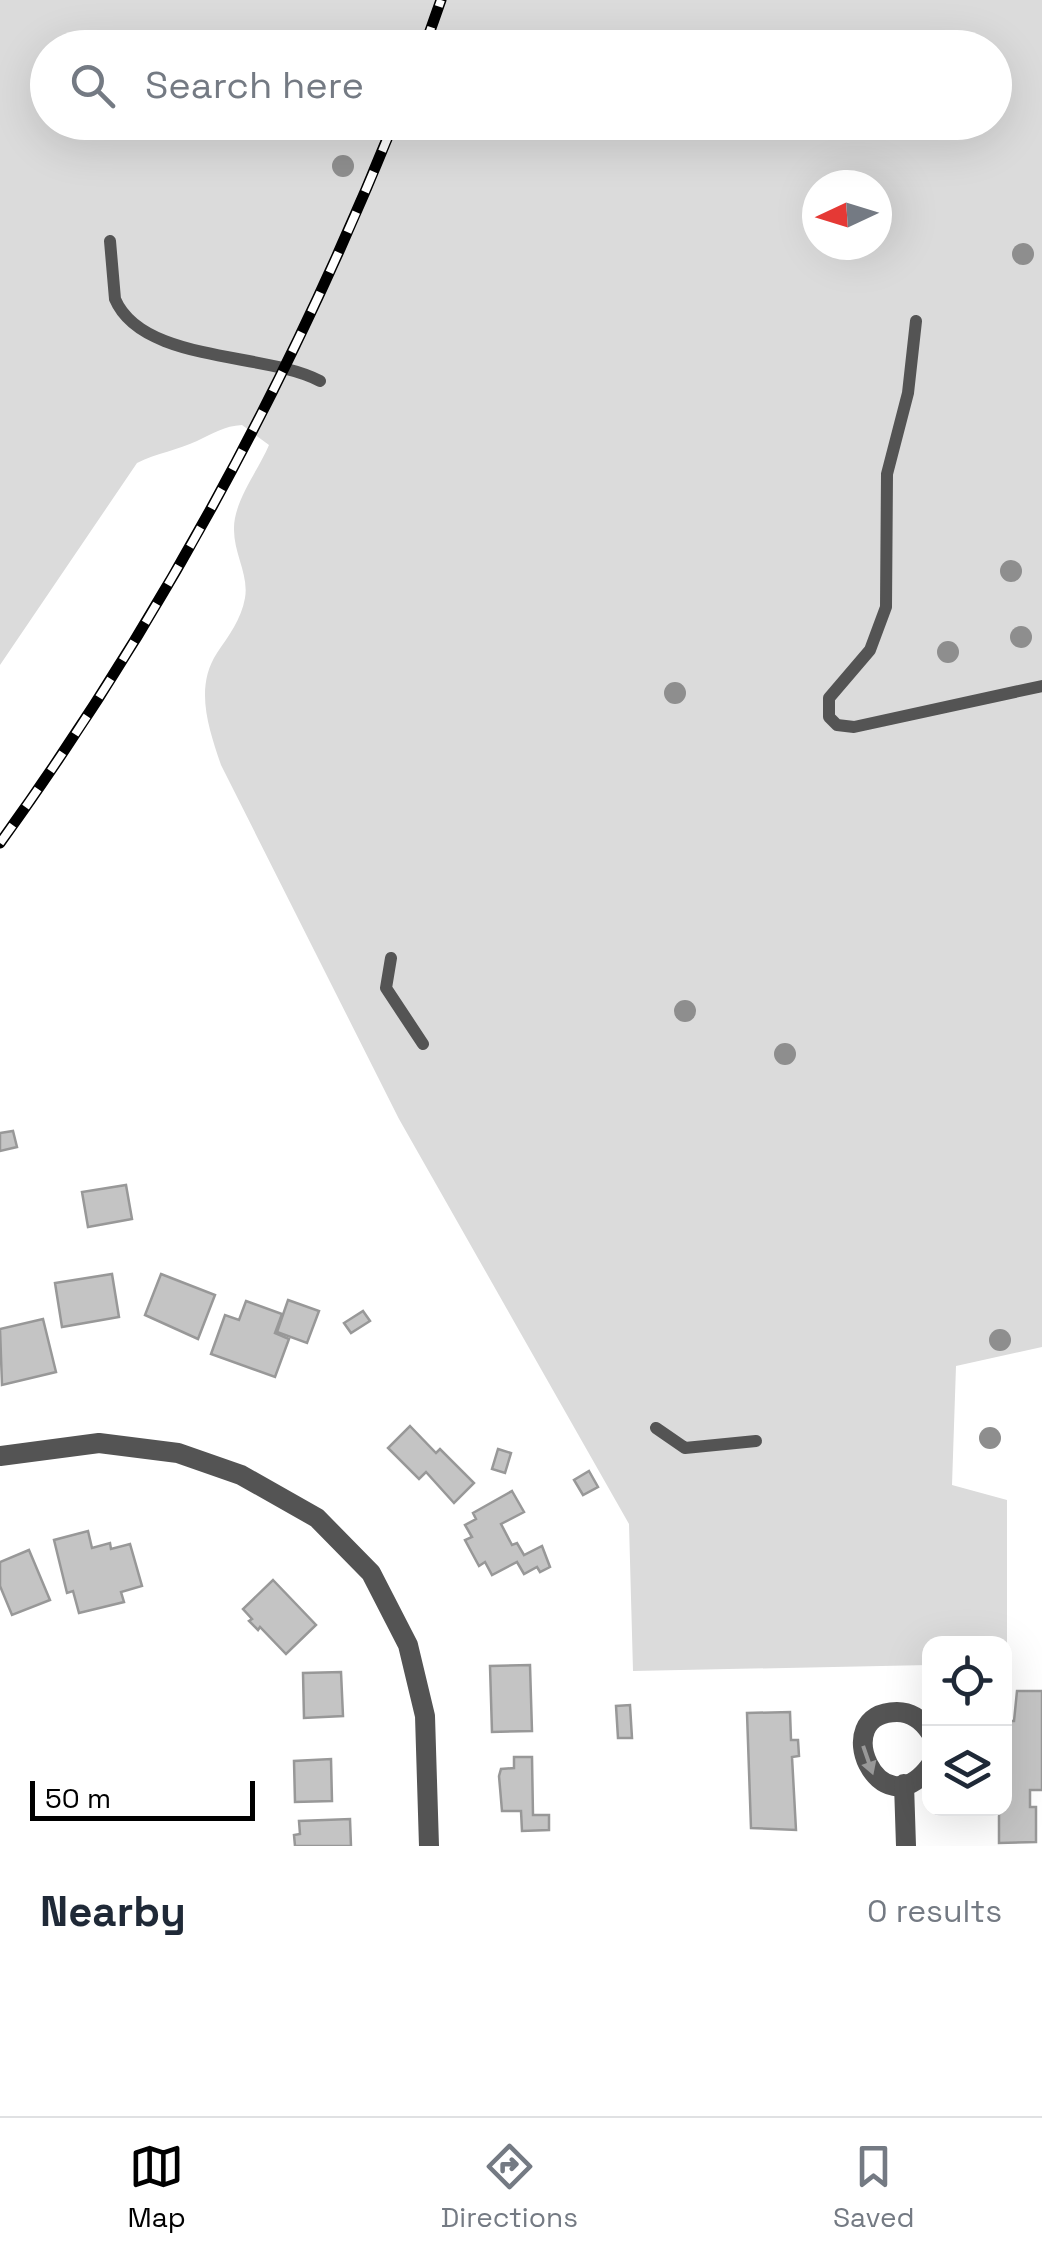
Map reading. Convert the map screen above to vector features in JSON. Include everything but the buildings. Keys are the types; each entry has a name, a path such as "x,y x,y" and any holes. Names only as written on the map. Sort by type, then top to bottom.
{"street":[{"path":"0,1456 99,1443 178,1452 241,1475 317,1518 371,1573 408,1645 425,1716 429,1846"},
{"path":"922,1774 904,1784 884,1782 873,1776 862,1749 869,1726 885,1714 904,1712 925,1726"},
{"path":"904,1784 906,1846"}],"lane":[{"path":"110,241 114,299 136,326 170,342 280,366 320,382"},
{"path":"916,321 908,393 887,474 886,607 874,642 828,702 832,722 854,727 1042,686"},
{"path":"391,958 386,978 392,1000 423,1044"},
{"path":"656,1428 685,1448 756,1442"}],"shaded area":[{"path":"0,0 1042,0 1042,1347 956,1366 952,1485 1007,1500 1007,1636 922,1636 922,1665 633,1671 629,1524 399,1119 221,765 212,737 206,709 206,680 210,666 238,620 245,598 235,519 269,445 242,425 224,428 137,463 0,665"}],"railway":[{"path":"430,30 441,0"},
{"path":"0,843 115,672 219,494 312,311 386,140"}]}
